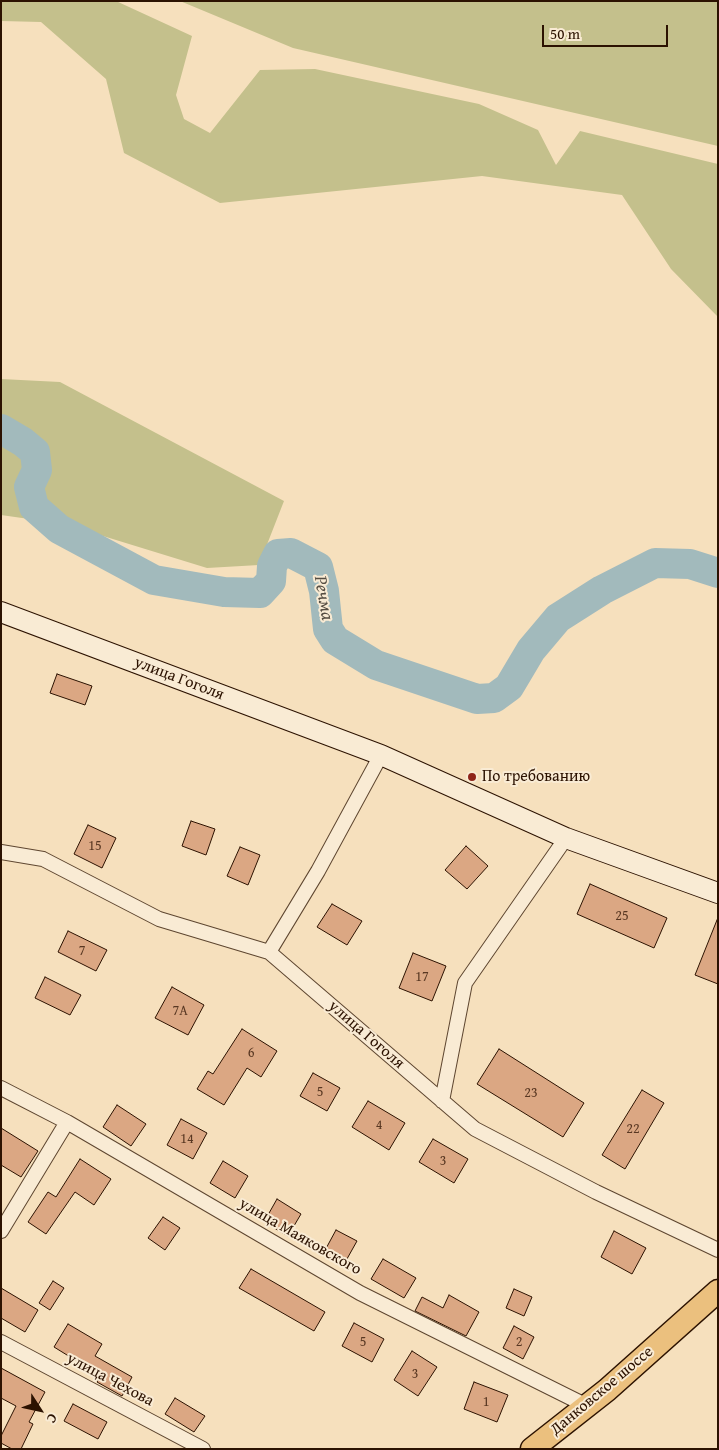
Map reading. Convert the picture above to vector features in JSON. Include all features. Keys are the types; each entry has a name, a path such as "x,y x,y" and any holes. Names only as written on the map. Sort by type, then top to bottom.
{"main road":[{"name":"Данковское шоссе","path":"532,1449 587,1406 718,1291"}],"street":[{"name":"улица Гоголя","path":"1,612 381,755 566,838 718,893"},
{"path":"269,952 318,871 381,755"},
{"path":"442,1101 465,983 566,838"},
{"name":"улица Гоголя","path":"1,852 43,859 159,919 269,952 475,1129 596,1192 718,1250"},
{"name":"улица Маяковского","path":"1,1088 67,1122 360,1293 587,1406"},
{"path":"1,1231 67,1122"},
{"name":"улица Чехова","path":"1,1342 203,1449"}],"shaded area":[{"path":"1,1 116,1 192,36 176,95 184,119 210,133 260,70 315,69 479,104 538,130 556,165 580,131 718,164 718,317 671,269 622,195 482,176 220,203 124,153 106,79 41,22 1,21"},
{"path":"180,1 718,1 718,146 293,48"},
{"path":"1,379 60,382 284,501 259,565 207,568 64,524 1,515"}],"building":[{"path":"57,674 92,686 85,705 50,693"},
{"path":"191,821 215,829 206,855 182,846"},
{"path":"88,825 116,838 102,868 74,854"},
{"path":"466,846 488,866 467,889 445,870"},
{"path":"240,847 260,855 248,885 227,876"},
{"path":"590,884 667,918 654,948 577,914"},
{"path":"332,904 362,921 347,945 317,927"},
{"path":"718,920 718,984 695,975"},
{"path":"68,931 107,950 96,971 58,952"},
{"path":"413,953 446,966 432,1001 399,988"},
{"path":"45,977 81,995 70,1015 35,998"},
{"path":"172,987 204,1005 188,1035 155,1018"},
{"path":"242,1029 277,1051 261,1077 247,1068 224,1105 197,1089 208,1071 213,1074"},
{"path":"499,1049 584,1103 563,1137 477,1084"},
{"path":"313,1073 340,1088 327,1111 300,1096"},
{"path":"642,1090 664,1103 625,1169 602,1155"},
{"path":"368,1101 405,1123 389,1150 352,1127"},
{"path":"117,1105 146,1124 131,1146 103,1127"},
{"path":"181,1119 207,1133 193,1159 167,1145"},
{"path":"1,1128 38,1151 21,1177 1,1165"},
{"path":"433,1139 468,1159 454,1183 419,1162"},
{"path":"80,1159 111,1179 94,1205 75,1192 46,1234 28,1222 48,1192 56,1197"},
{"path":"223,1161 248,1176 235,1198 210,1183"},
{"path":"277,1199 301,1214 288,1236 264,1222"},
{"path":"163,1217 180,1228 165,1250 148,1238"},
{"path":"336,1230 357,1241 343,1266 323,1254"},
{"path":"614,1231 646,1248 632,1274 601,1257"},
{"path":"383,1259 416,1278 404,1298 371,1279"},
{"path":"251,1269 325,1312 314,1331 239,1288"},
{"path":"53,1281 64,1288 50,1310 39,1303"},
{"path":"1,1288 38,1310 25,1332 1,1318"},
{"path":"514,1289 532,1297 524,1316 506,1308"},
{"path":"449,1295 479,1312 466,1336 415,1311 422,1297 443,1308"},
{"path":"354,1323 384,1339 372,1362 342,1346"},
{"path":"68,1324 102,1344 95,1356 132,1377 122,1396 97,1382 101,1376 54,1347"},
{"path":"514,1326 534,1337 523,1359 503,1348"},
{"path":"412,1351 437,1367 418,1396 394,1380"},
{"path":"1,1368 45,1392 29,1422 33,1424 21,1449 12,1449 1,1443 1,1436 16,1406 1,1398"},
{"path":"474,1382 508,1395 497,1422 464,1409"},
{"path":"175,1398 205,1416 194,1432 165,1414"},
{"path":"73,1404 107,1422 98,1439 64,1421"}],"waterway":[{"name":"Речма","path":"1,429 23,442 35,452 37,470 29,487 34,507 59,529 154,580 224,592 260,593 271,581 272,566 278,554 291,553 318,567 324,591 328,629 335,640 376,665 477,699 494,698 509,687 531,650 558,618 602,590 655,563 690,564 718,573"}],"place":[{"name":"По требованию","path":"472,777"}]}
